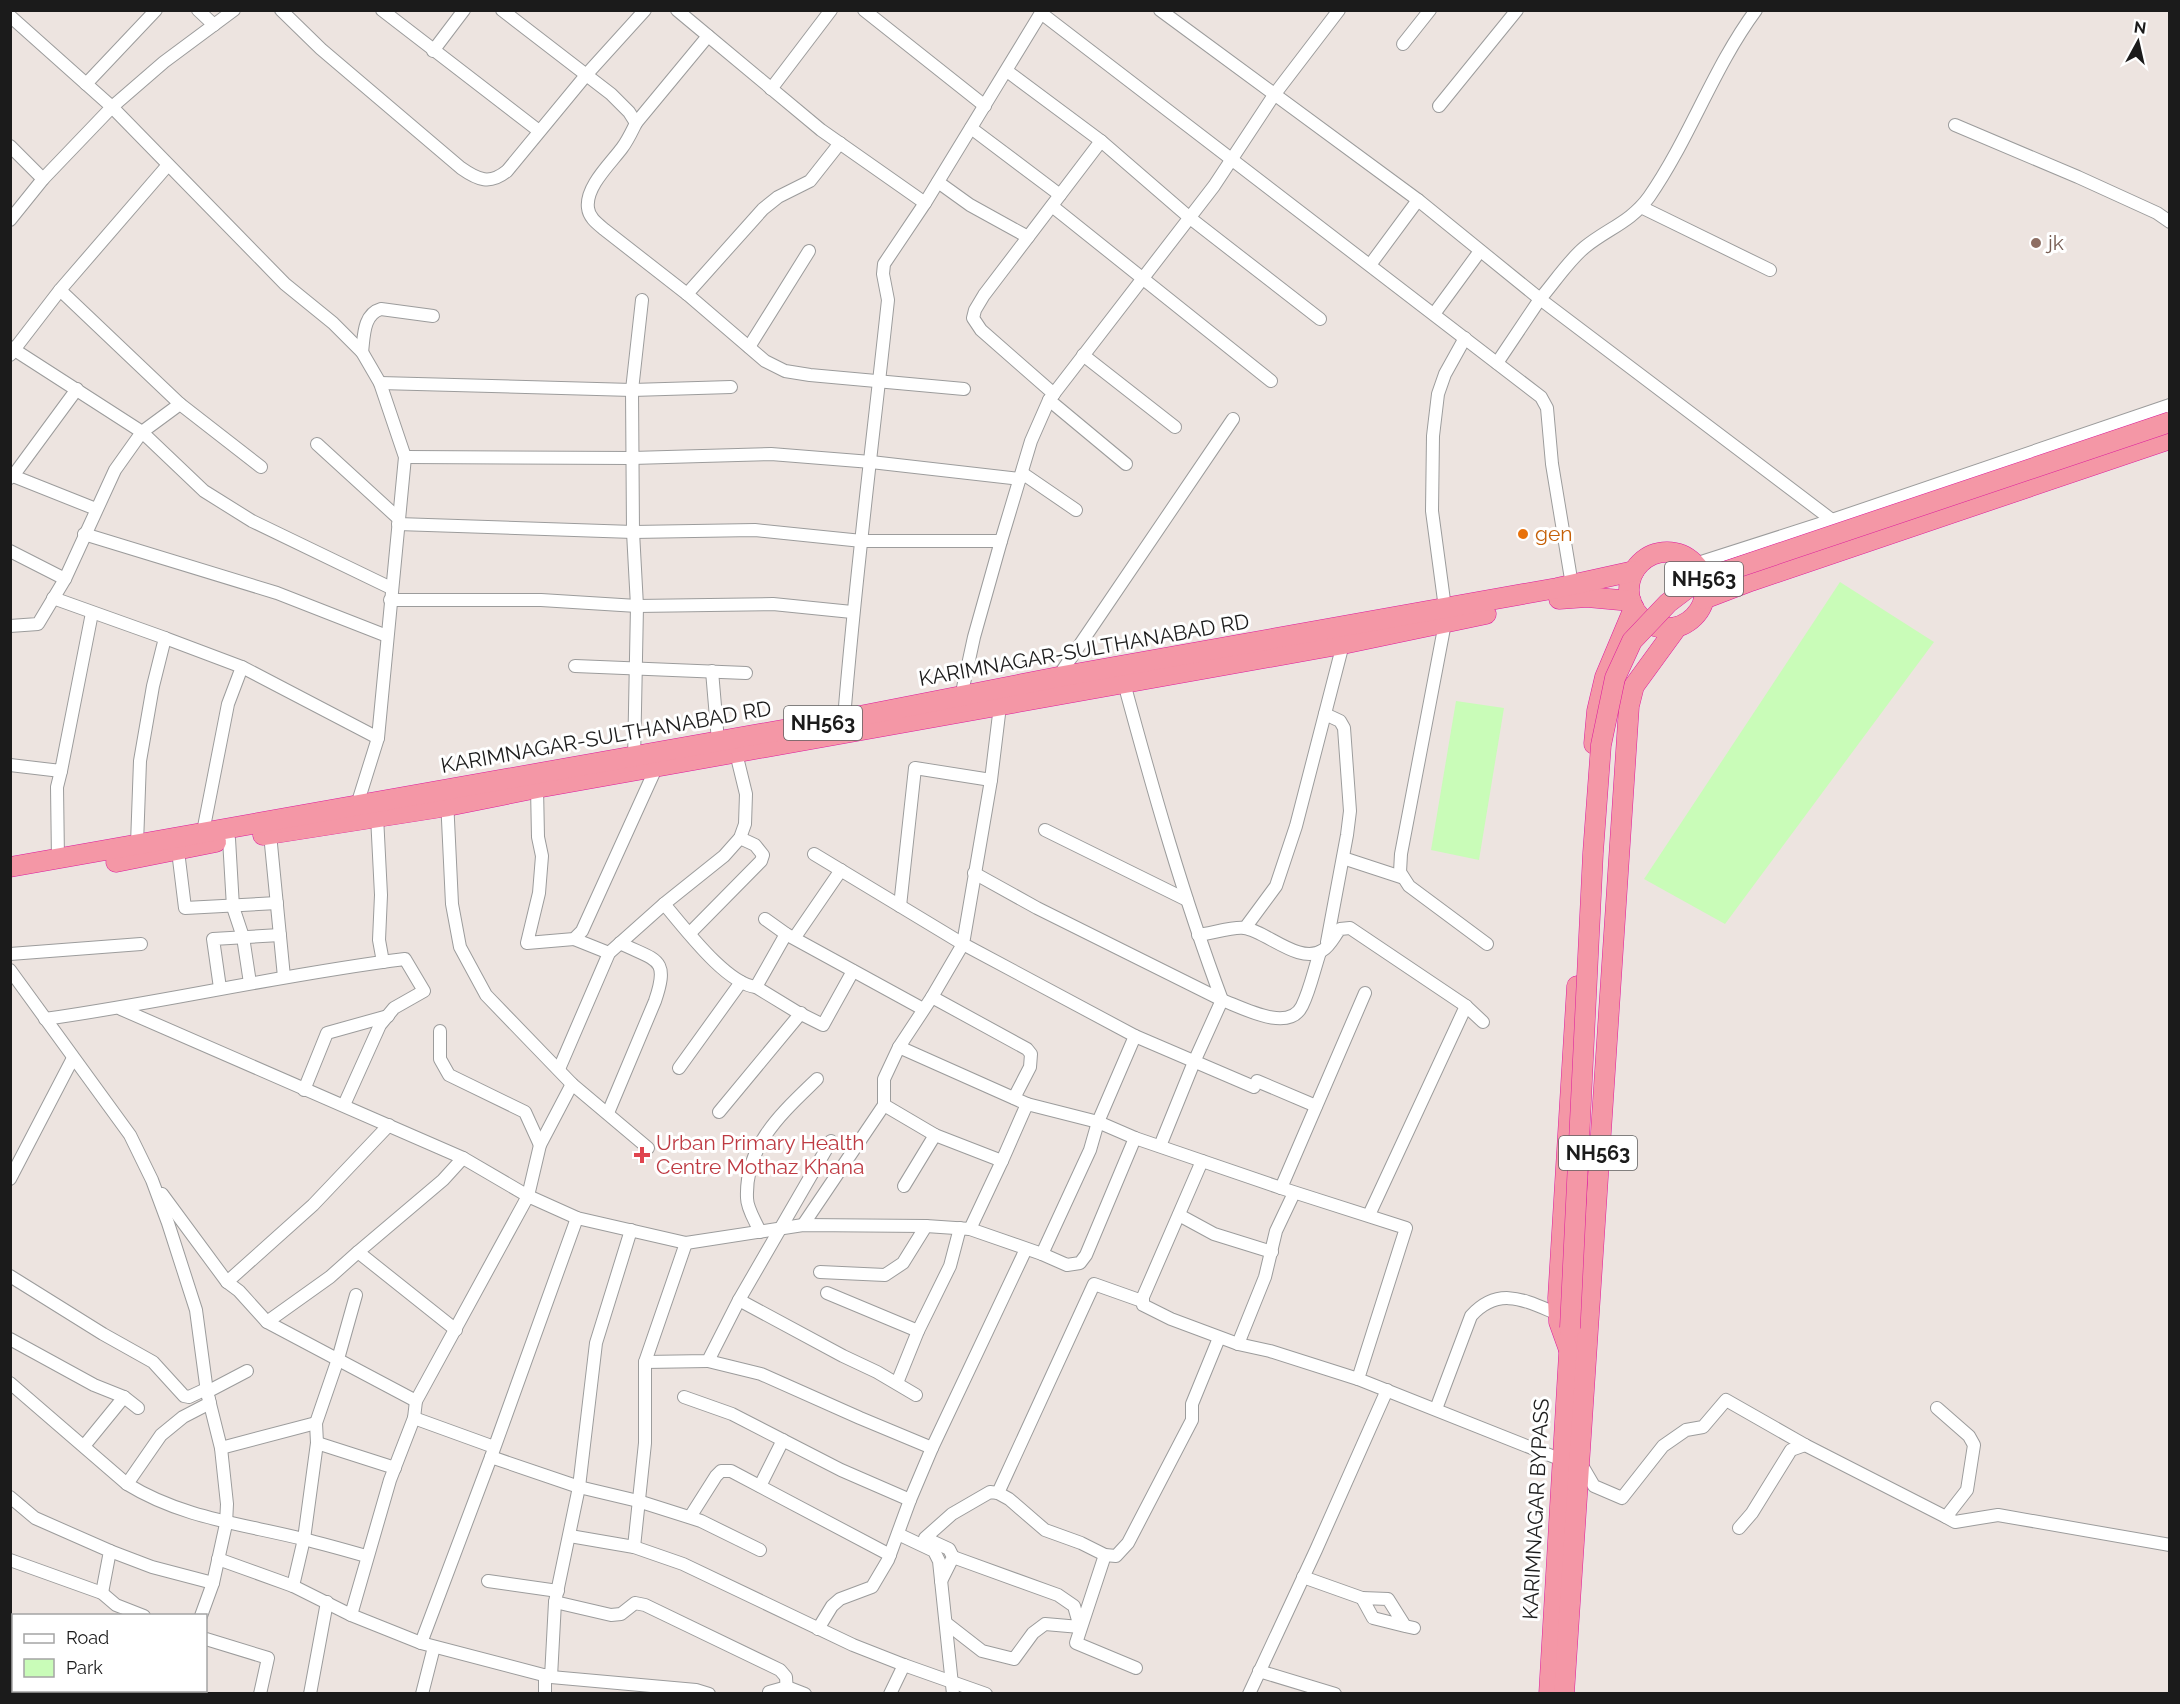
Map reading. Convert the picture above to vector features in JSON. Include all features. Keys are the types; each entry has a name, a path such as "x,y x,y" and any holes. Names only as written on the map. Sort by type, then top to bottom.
{"highway":[{"path":"1564,1321 1601,745 1615,678 1632,641 1668,603 1697,581 2169,422"},
{"path":"1704,599 1762,577 2169,439"},
{"name":"NH563","path":"10,880 178,851 229,839 377,816 447,798 537,788 634,763 656,768 1343,644 1445,615 1555,599 1587,597 1632,605 1645,621 1652,625 1677,627 1697,614 1706,592 1703,577 1695,564 1674,553 1659,553 1645,559 1634,571 1629,585 1632,605 1605,677 1597,711 1558,1298 1564,1321"},
{"name":"KARIMNAGAR-SULTHANABAD RD","path":"10,867 357,805 447,798 634,763 718,741 1058,677 1445,615 1634,571"},
{"name":"NH563","path":"1564,1694 1571,1460 1587,1319 1629,706 1634,686 1677,627"},
{"name":"KARIMNAGAR BYPASS","path":"1549,1694 1571,1460 1569,1350 1564,1321"}],"street":[{"path":"86,84 156,10"},
{"path":"198,10 214,25"},
{"path":"10,220 14,205 43,179 111,107 164,62 234,10"},
{"path":"382,10 539,131"},
{"path":"433,51 464,10"},
{"path":"502,10 587,74 629,112 636,123"},
{"path":"286,12 356,80 461,168 473,177 485,180 499,178 507,171 587,74 645,10"},
{"path":"677,10 840,143 925,203"},
{"path":"771,89 831,10"},
{"path":"864,10 985,106"},
{"path":"1160,10 1418,200 1540,299 1832,520"},
{"path":"961,697 974,637 1031,441 1051,397 1190,218 1274,95 1338,10"},
{"path":"1403,44 1430,10"},
{"path":"1438,106 1517,10"},
{"path":"1497,363 1540,299 1583,249 1616,228 1641,207 1681,144 1742,29 1756,10"},
{"path":"844,719 852,612 888,300 883,274 885,264 1007,71 1041,12 1541,397 1547,408 1552,464 1572,585"},
{"path":"14,17 111,107 285,284 333,323 362,352 380,382 405,457 378,738 357,805"},
{"path":"708,36 636,123 622,149 597,179 588,207 592,219 687,294 765,361 784,371 964,389"},
{"path":"1007,71 1101,141 1190,218 1320,319"},
{"path":"1955,125 2078,177 2157,213 2169,222"},
{"path":"971,128 1060,195"},
{"path":"1101,141 978,303 973,318 981,330 1051,397 1126,464"},
{"path":"687,294 763,208 778,197 810,181 840,143"},
{"path":"10,146 43,179"},
{"path":"168,165 60,290 12,351 77,389 142,432 204,490 252,521 391,594 637,606 773,604 852,612"},
{"path":"938,182 970,205 1028,237"},
{"path":"1370,265 1418,200"},
{"path":"1052,206 1270,381"},
{"path":"1641,207 1770,270"},
{"path":"749,347 809,251"},
{"path":"1434,314 1480,251"},
{"path":"60,290 180,404 261,466"},
{"path":"634,763 637,606 633,532 632,390 642,300"},
{"path":"362,352 367,322 376,310 433,316"},
{"path":"1401,877 1401,854 1445,615 1432,511 1433,436 1438,394 1445,374 1465,338"},
{"path":"1083,355 1175,427"},
{"path":"380,382 632,390 731,387"},
{"path":"77,389 12,477 96,509"},
{"path":"10,626 38,624 65,579 115,470 142,432 180,404"},
{"path":"1695,564 1832,520 2169,405"},
{"path":"1058,677 1233,419"},
{"path":"317,444 398,521 633,532 755,530 862,541 1001,542"},
{"path":"405,457 632,458 771,454 1021,476 1076,510"},
{"path":"84,534 278,593 387,636"},
{"path":"10,551 65,579"},
{"path":"53,598 242,668 378,738"},
{"path":"58,859 57,787 92,613"},
{"path":"137,844 140,761 153,686 165,638"},
{"path":"1245,928 1276,886 1296,826 1343,644"},
{"path":"575,666 746,674"},
{"path":"203,832 228,704 242,668"},
{"path":"712,671 718,741"},
{"path":"1124,683 1158,810 1198,935 1222,1000 1160,1146"},
{"path":"803,1225 884,1105 884,1079 899,1047 963,944 991,780 1000,706"},
{"path":"974,873 1037,908 1222,1000 1273,1018 1286,1019 1296,1016 1323,951 1343,858 1350,811 1344,728 1340,721 1325,714"},
{"path":"559,1070 609,953 664,904 724,856 740,838 745,824 746,794 736,753"},
{"path":"10,765 61,771"},
{"path":"574,939 582,931 656,768"},
{"path":"900,906 915,768 991,780"},
{"path":"537,788 538,837 542,856 539,893 527,944 574,939 609,953"},
{"path":"447,798 452,904 460,947 486,995 572,1084 648,1148"},
{"path":"377,816 381,895 379,940 383,962"},
{"path":"1045,830 1187,900"},
{"path":"270,834 284,977"},
{"path":"690,933 761,861 763,855 759,848 740,838"},
{"path":"229,839 233,907 243,937 250,982"},
{"path":"178,851 185,908 277,903"},
{"path":"814,854 963,944 1135,1036 1194,1062 1316,1106"},
{"path":"1343,858 1401,877 1409,886 1487,944"},
{"path":"756,987 791,935 841,870"},
{"path":"664,904 714,962 741,982 756,987 823,1025 853,971"},
{"path":"765,920 923,1009"},
{"path":"1198,935 1245,928 1295,951 1310,954 1323,951 1340,928 1350,928 1466,1006 1483,1022"},
{"path":"220,988 213,939 279,935"},
{"path":"608,1113 655,1001 662,972 659,964 620,943"},
{"path":"10,954 141,944"},
{"path":"45,1019 121,1009 250,982 405,959 424,991 394,1008 380,1025 344,1105"},
{"path":"12,978 130,1135 152,1180 196,1310 208,1398 221,1448 227,1504 226,1524 213,1583 202,1614"},
{"path":"679,1068 741,982"},
{"path":"1281,1188 1365,993"},
{"path":"932,997 1028,1049 1032,1060 1014,1098"},
{"path":"1369,1215 1466,1006"},
{"path":"121,1009 463,1158 528,1196 577,1218 686,1243 803,1225 926,1226 965,1229 1042,1254 1067,1265 1080,1263 1086,1256 1135,1138"},
{"path":"719,1112 801,1013"},
{"path":"304,1089 327,1033 388,1016"},
{"path":"440,1030 440,1059 448,1075 525,1112 540,1145"},
{"path":"1042,1254 1090,1150 1098,1122 1135,1036"},
{"path":"899,1047 1027,1104 1098,1122 1135,1138 1406,1228 1358,1379"},
{"path":"10,1179 73,1058"},
{"path":"760,1232 747,1200 751,1165 764,1134 817,1079"},
{"path":"351,1615 366,1556 414,1418 416,1401 528,1196 540,1145 572,1084"},
{"path":"897,1383 965,1229 1002,1161 1027,1104"},
{"path":"884,1105 935,1135 1002,1161"},
{"path":"227,1282 313,1205 389,1125"},
{"path":"904,1186 935,1135"},
{"path":"708,1360 739,1300 831,1141"},
{"path":"267,1322 330,1276 443,1180 463,1158"},
{"path":"1142,1301 1202,1161"},
{"path":"152,1180 227,1282 239,1291 267,1322 416,1401"},
{"path":"1238,1344 1265,1277 1276,1231 1294,1192"},
{"path":"1179,1215 1214,1234 1272,1252"},
{"path":"421,1643 577,1218"},
{"path":"820,1272 885,1275 903,1263 926,1226"},
{"path":"545,1694 556,1597 579,1487 596,1343 630,1230"},
{"path":"634,1547 645,1443 645,1362 686,1243"},
{"path":"818,1629 832,1606 840,1599 872,1587 890,1555 932,1448 1026,1249"},
{"path":"358,1252 456,1330"},
{"path":"10,1276 153,1362 184,1396 189,1397 204,1390 208,1398"},
{"path":"998,1492 1094,1284 1142,1301 1150,1311 1219,1338 1270,1351 1358,1379 1571,1460 1594,1486 1622,1498 1663,1446 1686,1430 1703,1427 1726,1400 1805,1445 1955,1522 1998,1515 2169,1545"},
{"path":"827,1293 918,1331"},
{"path":"293,1586 304,1539 317,1443 316,1423 338,1359 356,1295"},
{"path":"1436,1409 1471,1316 1480,1306 1492,1300 1521,1299 1564,1321"},
{"path":"739,1300 916,1395"},
{"path":"1080,1627 1074,1606 1058,1595 953,1557 948,1549 926,1538 952,1514 990,1492 998,1492 1045,1530 1081,1543 1105,1555 1116,1556 1128,1543 1192,1420 1192,1404 1219,1338"},
{"path":"10,1339 94,1385 124,1397 138,1408"},
{"path":"645,1362 708,1360 761,1374 932,1448"},
{"path":"127,1484 161,1434 247,1371"},
{"path":"10,1383 127,1484 165,1504 226,1524 304,1539 366,1556"},
{"path":"1248,1694 1387,1390"},
{"path":"84,1446 124,1397"},
{"path":"684,1397 732,1414 841,1470 910,1500"},
{"path":"1937,1408 1969,1436 1974,1446 1967,1490 1946,1517"},
{"path":"414,1418 579,1487 638,1501 690,1517 760,1550"},
{"path":"221,1448 316,1423"},
{"path":"760,1486 783,1440"},
{"path":"317,1443 395,1468"},
{"path":"1739,1528 1752,1513 1791,1450 1805,1445"},
{"path":"690,1517 716,1476 721,1471 730,1471 890,1555"},
{"path":"10,1497 35,1518 110,1551 153,1567 213,1583"},
{"path":"898,1534 934,1551 939,1561 952,1687"},
{"path":"570,1536 634,1547 683,1564 818,1629 952,1687 986,1694"},
{"path":"102,1593 110,1551"},
{"path":"1105,1555 1076,1643 1136,1668"},
{"path":"941,1581 953,1557"},
{"path":"218,1559 293,1586 351,1615 434,1647 548,1676 671,1691 696,1690 709,1694"},
{"path":"10,1560 102,1593 115,1610 134,1614"},
{"path":"1303,1577 1362,1598 1388,1599 1410,1627 1373,1618 1362,1598"},
{"path":"488,1581 556,1597 611,1615 621,1614 635,1603 645,1605 780,1670 786,1677 787,1690"},
{"path":"310,1694 327,1602"},
{"path":"946,1623 982,1651 1014,1659 1033,1633 1045,1624 1080,1627"},
{"path":"207,1639 268,1658 260,1694"},
{"path":"422,1694 434,1647"},
{"path":"890,1694 904,1665"},
{"path":"1259,1671 1335,1694"},
{"path":"769,1692 787,1690 805,1694"}],"green space":[{"path":"1840,582 1934,642 1725,924 1644,879"},
{"path":"1456,701 1504,708 1479,860 1431,850"}],"place":[{"name":"jk","path":"2036,243"},
{"name":"gen","path":"1523,534"},
{"name":"Urban Primary Health Centre Mothaz Khana","path":"642,1155"}]}
